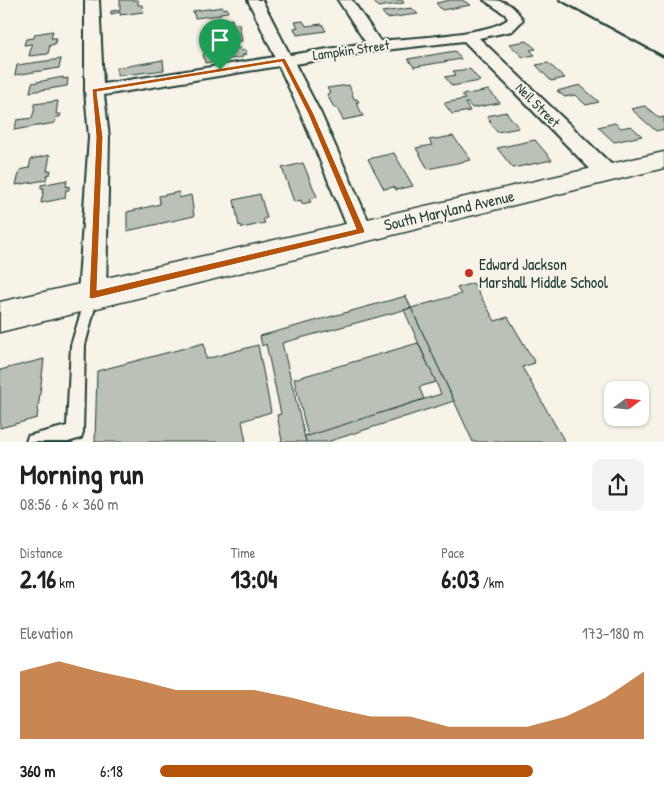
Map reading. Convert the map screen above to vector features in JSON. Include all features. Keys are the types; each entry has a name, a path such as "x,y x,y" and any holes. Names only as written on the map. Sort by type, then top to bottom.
{"street":[{"path":"92,0 94,90 99,137 92,295"},
{"path":"255,0 311,114 361,231"},
{"path":"345,0 376,46"},
{"name":"Lampkin Street","path":"94,90 376,46 468,36 507,28 516,20 510,11 492,0"},
{"name":"Neil Street","path":"468,36 607,173"},
{"name":"South Maryland Avenue","path":"0,317 664,160"}],"lane":[{"path":"34,442 75,432 78,345 92,295"}],"building":[{"path":"120,0 138,0 138,5 142,5 143,12 120,15 120,12 111,14 111,11 120,10"},
{"path":"373,0 402,0 404,3 378,7"},
{"path":"462,0 471,5 442,10 436,3"},
{"path":"223,7 223,9 227,8 228,12 220,13 221,15 195,18 193,11"},
{"path":"412,8 418,14 387,18 382,12"},
{"path":"232,19 233,24 239,24 242,41 216,44 214,35 225,34 224,31 219,32 219,29 223,28 219,26 218,21"},
{"path":"303,21 306,26 322,24 326,31 297,35 294,28 298,27 295,22"},
{"path":"53,31 51,38 56,38 55,44 50,45 48,54 29,56 32,44 24,45 26,39 34,38 35,34"},
{"path":"527,41 536,49 530,50 535,55 523,57 509,44"},
{"path":"240,48 241,51 245,50 247,54 242,55 243,57 205,63 203,54"},
{"path":"455,51 461,59 414,67 408,59"},
{"path":"61,59 59,68 15,75 17,65"},
{"path":"163,60 164,70 117,76 117,68"},
{"path":"548,63 565,78 551,81 536,65"},
{"path":"470,69 480,81 452,86 445,77 456,75 453,71"},
{"path":"63,77 63,79 68,78 67,86 30,92 32,83"},
{"path":"349,85 354,99 357,99 359,102 356,102 363,116 343,120 327,94 330,93 327,88"},
{"path":"580,85 599,102 586,105 575,95 565,97 557,91"},
{"path":"489,90 500,103 472,108 468,103 465,103 470,111 452,114 444,103 465,99 462,95"},
{"path":"58,101 56,114 61,114 60,117 56,117 55,123 14,130 17,120 32,118 35,108 34,104"},
{"path":"645,106 659,118 664,117 664,129 656,131 631,109"},
{"path":"506,112 519,128 497,132 487,116"},
{"path":"615,123 621,128 631,126 642,136 614,142 598,127"},
{"path":"453,136 471,160 428,169 416,148 432,145 429,140"},
{"path":"535,140 552,160 513,168 497,148"},
{"path":"394,153 413,186 396,190 394,187 384,189 368,159"},
{"path":"50,155 47,171 51,170 46,180 16,185 20,170 29,168 31,159"},
{"path":"303,163 317,197 309,199 311,202 302,204 301,200 294,202 282,168"},
{"path":"67,180 66,187 69,186 69,190 66,190 65,198 41,203 44,188 41,188 41,185"},
{"path":"179,192 179,198 191,195 194,216 127,231 127,212 160,204 159,196"},
{"path":"260,194 267,218 263,219 265,223 242,228 241,225 239,226 234,200"},
{"path":"473,283 495,321 508,317 535,363 522,367 565,442 473,442 411,308 461,294 457,288"},
{"path":"406,296 411,308 282,343 306,442 279,442 282,441 277,415 281,414 266,344 262,346 260,336"},
{"path":"411,308 454,401 327,442 306,442 305,436 441,394 404,310"},
{"path":"204,343 206,359 258,345 271,412 242,421 246,442 95,442 97,371"},
{"path":"418,343 436,382 419,387 424,399 308,436 294,379"},
{"path":"44,359 37,418 0,428 0,370"}],"railway":[{"path":"559,0 664,57"}],"place":[{"name":"Edward Jackson Marshall Middle School","path":"469,273"}],"route":[{"path":"284,60 311,114 361,231 92,295 99,137 94,90 220,70 284,60"}]}
